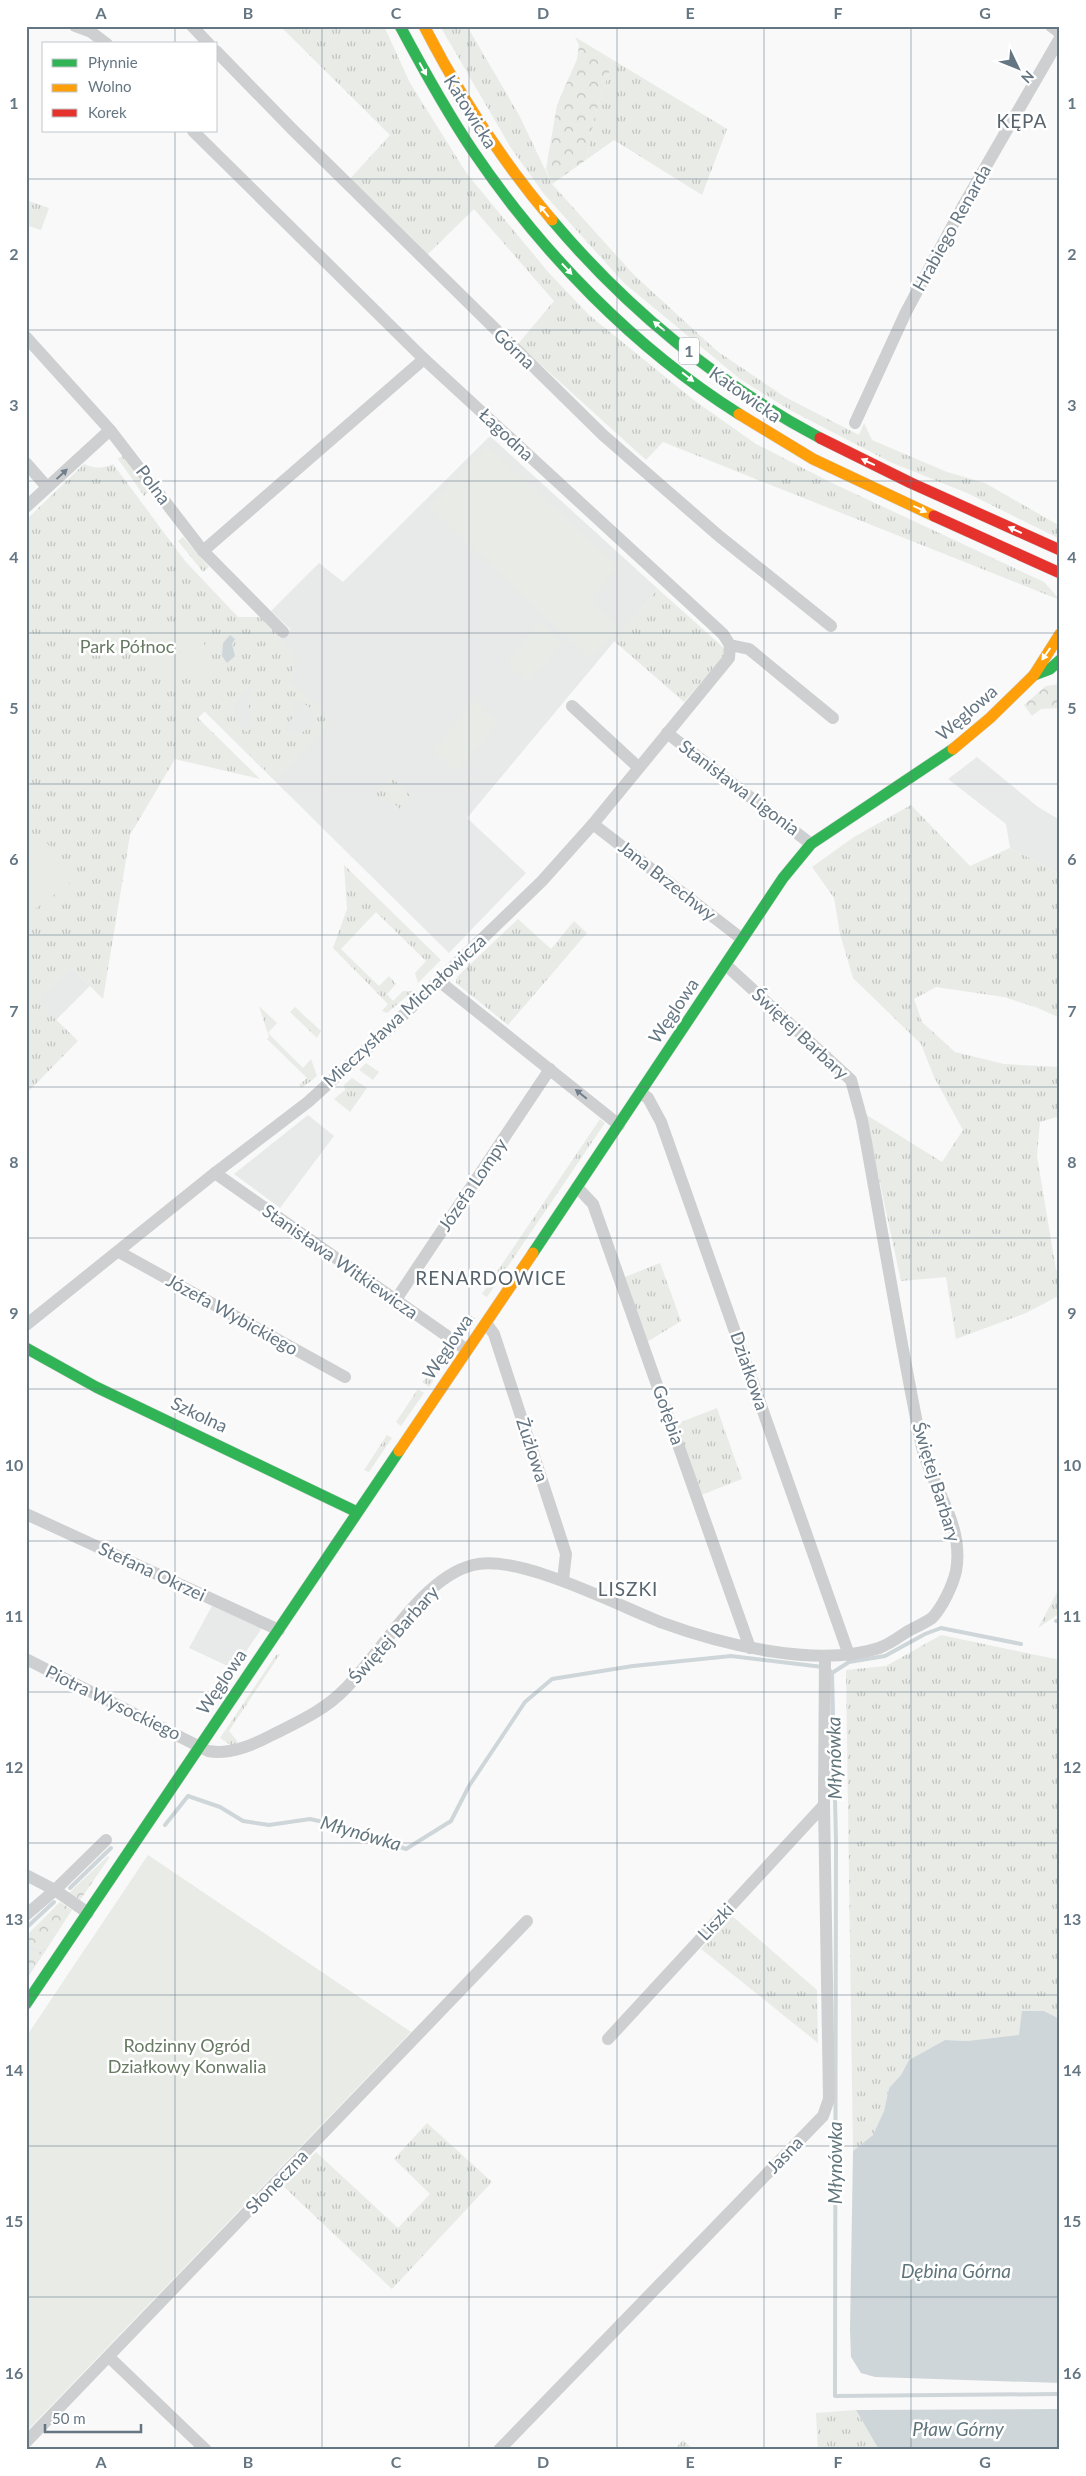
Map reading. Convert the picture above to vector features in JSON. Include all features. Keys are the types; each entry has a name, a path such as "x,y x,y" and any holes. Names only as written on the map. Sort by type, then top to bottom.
{"street":[{"path":"76,26 91,32 104,42"},
{"path":"192,26 207,42"},
{"name":"Katowicka","path":"400,26 438,96 488,173 540,239 594,297 654,350 726,406 789,446 860,482 1060,574"},
{"name":"Katowicka","path":"424,26 461,95 500,154 546,213 579,251 630,302 706,366 764,407 843,450 1060,550"},
{"path":"1050,26 1060,33"},
{"name":"Hrabiego Renarda","path":"855,423 906,312 963,206 1060,38"},
{"name":"Górna","path":"218,54 603,435 719,536 831,626"},
{"name":"Łagodna","path":"194,132 424,359 723,634 730,645"},
{"name":"Polna","path":"26,336 110,430 203,550 283,632"},
{"path":"203,550 424,359"},
{"path":"26,507 110,430"},
{"path":"26,463 47,487"},
{"name":"Węglowa","path":"26,2004 641,1093 783,878 811,844 841,822 953,749 1034,675 1060,634"},
{"path":"730,645 749,649 833,718"},
{"name":"Mieczysława Michałowicza","path":"26,1325 215,1173 308,1102 439,981 542,882 730,658 730,645"},
{"name":"Węglowa","path":"1034,675 1050,669 1060,660"},
{"path":"572,706 638,767"},
{"name":"Stanisława Ligonia","path":"667,733 811,844"},
{"name":"Jana Brzechwy","path":"592,824 742,939"},
{"name":"Świętej Barbary","path":"200,1747 210,1752 234,1750 263,1739 325,1707 345,1689 413,1608 455,1572 476,1564 494,1564 563,1580 666,1624 750,1648 824,1664 849,1655 882,1647 932,1618 943,1602 956,1571 956,1545 948,1508 922,1448 862,1120 851,1080 726,965"},
{"path":"439,981 619,1125"},
{"name":"Józefa Lompy","path":"395,1301 550,1069"},
{"name":"Działkowa","path":"641,1093 648,1098 662,1122 849,1655"},
{"name":"Stanisława Witkiewicza","path":"215,1173 467,1350"},
{"name":"Gołębia","path":"577,1187 594,1204 750,1648"},
{"name":"Józefa Wybickiego","path":"119,1252 345,1377"},
{"name":"Żużlowa","path":"486,1323 494,1334 566,1554 563,1580"},
{"name":"Szkolna","path":"26,1348 96,1387 357,1512"},
{"name":"Stefana Okrzei","path":"26,1514 278,1630"},
{"name":"Piotra Wysockiego","path":"26,1660 200,1747"},
{"name":"Jasna","path":"500,2450 823,2116 829,2099 824,1805 824,1664"},
{"name":"Liszki","path":"608,2039 824,1805"},
{"path":"26,1915 55,1890 106,1840"},
{"path":"26,1875 55,1890 88,1913"},
{"name":"Słoneczna","path":"26,2442 526,1922"},
{"path":"109,2357 206,2450"}],"shaded area":[{"path":"490,436 658,589 467,818 526,873 449,953 204,711 290,629 271,611 319,563 343,582"},
{"path":"977,757 1038,807 1060,820 1060,874 1010,848 1006,824 948,779"},
{"path":"71,967 90,986 56,1020 36,1001"},
{"path":"308,1115 334,1136 280,1208 234,1174"},
{"path":"212,1606 262,1628 234,1669 189,1648"},
{"path":"26,1944 46,1950 26,1980"}],"green space":[{"path":"280,26 384,26 410,83 467,174 549,273 589,315 695,401 756,444 830,482 1044,582 1060,600 663,442 646,460 518,344 554,301 474,209 426,256 349,180 390,135"},
{"path":"440,26 467,26 519,115 552,184 634,275 717,351 785,397 859,435 864,423 872,440 947,472 985,483 1060,526 1060,539 967,493 890,462 790,410 740,379 624,283 544,194 511,148"},
{"path":"575,37 613,60 595,115 586,160 552,184 546,169 557,105 577,59 579,45"},
{"path":"613,60 727,129 702,195 614,140 586,160 595,115"},
{"path":"26,200 49,208 41,230 26,225"},
{"path":"487,445 618,567 590,600 619,628 591,660 428,506"},
{"path":"124,455 150,491 144,496 118,459"},
{"name":"Park Północ","path":"84,464 98,468 113,464 185,561 238,617 261,617 296,656 290,680 313,703 315,702 324,715 327,726 277,778 272,777 205,711 198,718 260,779 175,759 130,835 103,999 71,967 37,1001 78,1041 26,1094 26,520","holes":["252,686 254,688 247,702 252,715 248,733 238,724 233,711 238,697","298,700 312,709 315,720 307,730 296,733 287,731 285,727 295,712 294,701"]},
{"path":"183,537 209,567 203,572 178,541"},
{"path":"658,589 724,648 723,657 684,702 614,641"},
{"path":"168,622 188,626 200,636 206,652 208,673 182,677 160,675 142,665 133,656 125,644 134,635 144,628"},
{"path":"539,622 562,641 529,683 506,664"},
{"path":"1060,684 1060,708 1041,709 1032,716 1024,705 1046,686"},
{"path":"474,701 499,722 457,772 432,751"},
{"path":"391,777 410,795 401,803 403,806 400,809 387,797 382,801 375,794"},
{"path":"911,805 970,866 1010,848 1060,874 1060,1018 1038,1008 1004,997 936,987 914,999 922,1022 955,1052 1004,1064 1060,1067 1060,1116 1040,1122 1037,1156 1056,1270 1060,1272 1060,1295 1026,1313 956,1339 946,1277 901,1281 865,1114 942,1162 963,1130 934,1077 921,1044 853,978 840,934 834,898 812,867 854,837"},
{"path":"43,838 75,879 26,916 26,851"},
{"path":"344,865 441,960 418,983 415,973 426,961 376,912 341,949 379,986 389,976 396,984 387,994 393,1001 403,991 413,991 387,1013 382,1011 388,1004 333,948 347,909"},
{"path":"518,919 551,949 574,921 587,933 508,1025 456,983 457,977"},
{"path":"259,1006 277,1023 268,1033 303,1068 311,1059 317,1076 302,1088 299,1085 307,1078 267,1039 269,1037"},
{"path":"295,1007 321,1031 317,1038 290,1012"},
{"path":"366,1063 379,1072 373,1080 359,1070"},
{"path":"352,1078 367,1088 350,1112 334,1099 345,1090 344,1085"},
{"path":"600,1119 605,1123 487,1297 482,1294"},
{"path":"660,1263 681,1321 647,1342 625,1277"},
{"path":"468,1314 475,1318 463,1335 456,1331"},
{"path":"446,1347 452,1352 429,1387 423,1382"},
{"path":"418,1389 424,1393 401,1426 396,1422"},
{"path":"717,1408 742,1479 701,1495 676,1424"},
{"path":"387,1435 392,1438 369,1472 364,1470"},
{"path":"1060,1587 1060,1613 1038,1628"},
{"path":"941,1635 1060,1660 1060,2019 1044,2011 1019,2035 967,2041 945,2040 909,2060 901,2075 889,2088 884,2111 873,2135 853,2151 846,1670 886,1666"},
{"path":"280,1654 229,1731 238,1742 232,1746 220,1738 276,1655"},
{"name":"Rodzinny Ogród Działkowy Konwalia","path":"148,1855 411,2032 26,2432 26,2037"},
{"path":"108,1856 109,1858 80,1900 69,1893"},
{"path":"60,1902 72,1910 46,1950 26,1944 26,1936"},
{"path":"731,1915 817,1990 818,2043 701,1949"},
{"path":"26,1948 43,1953 26,1977"},
{"path":"427,2123 492,2182 392,2289 283,2186 316,2152 398,2228 430,2194 394,2159"},
{"path":"856,2410 878,2448 818,2450 816,2413"},
{"path":"683,2440 694,2450 674,2450"}],"water":[{"path":"230,635 235,639 232,644 235,656 227,663 222,656 223,643"},
{"name":"Dębina Górna","path":"1022,2011 1044,2011 1060,2019 1060,2383 875,2377 861,2373 851,2357 850,2330 853,2151 873,2135 884,2111 889,2088 901,2075 909,2060 945,2040 967,2041 1019,2035"},
{"name":"Pław Górny","path":"1060,2409 1060,2450 876,2450 878,2448 856,2410"}],"waterway":[{"path":"832,1673 849,1662 885,1656 925,1634 941,1628 1021,1644"},
{"name":"Młynówka","path":"165,1825 188,1796 220,1807 243,1821 269,1825 310,1819 345,1827 406,1849 451,1821 469,1786 525,1702 552,1679 633,1666 731,1656 823,1667"},
{"name":"Młynówka","path":"829,1670 832,1673 836,1841 835,2396 1060,2394"},
{"name":"Młynówka","path":"70,1888 111,1848"},
{"name":"Młynówka","path":"26,1928 54,1902"}],"traffic: fast":[{"path":"400,26 453,121 473,151 500,189 560,262 627,329 700,388 739,414"},
{"path":"552,220 611,284 676,342 746,394 820,438"},
{"path":"1034,675 1050,669 1060,660"},
{"path":"533,1253 783,878 811,844 953,749"},
{"path":"26,1348 96,1387 357,1512"},
{"path":"26,2004 399,1451"}],"traffic: slow":[{"path":"424,26 482,127 552,220"},
{"path":"739,414 813,459 934,516"},
{"path":"953,749 990,718 1034,675 1060,634"},
{"path":"399,1451 533,1253"}],"traffic: jam":[{"path":"820,438 911,483 1060,550"},
{"path":"934,516 1060,573"}],"district":[{"name":"KĘPA","path":"1022,121"},
{"name":"RENARDOWICE","path":"491,1278"},
{"name":"LISZKI","path":"628,1589"}]}
